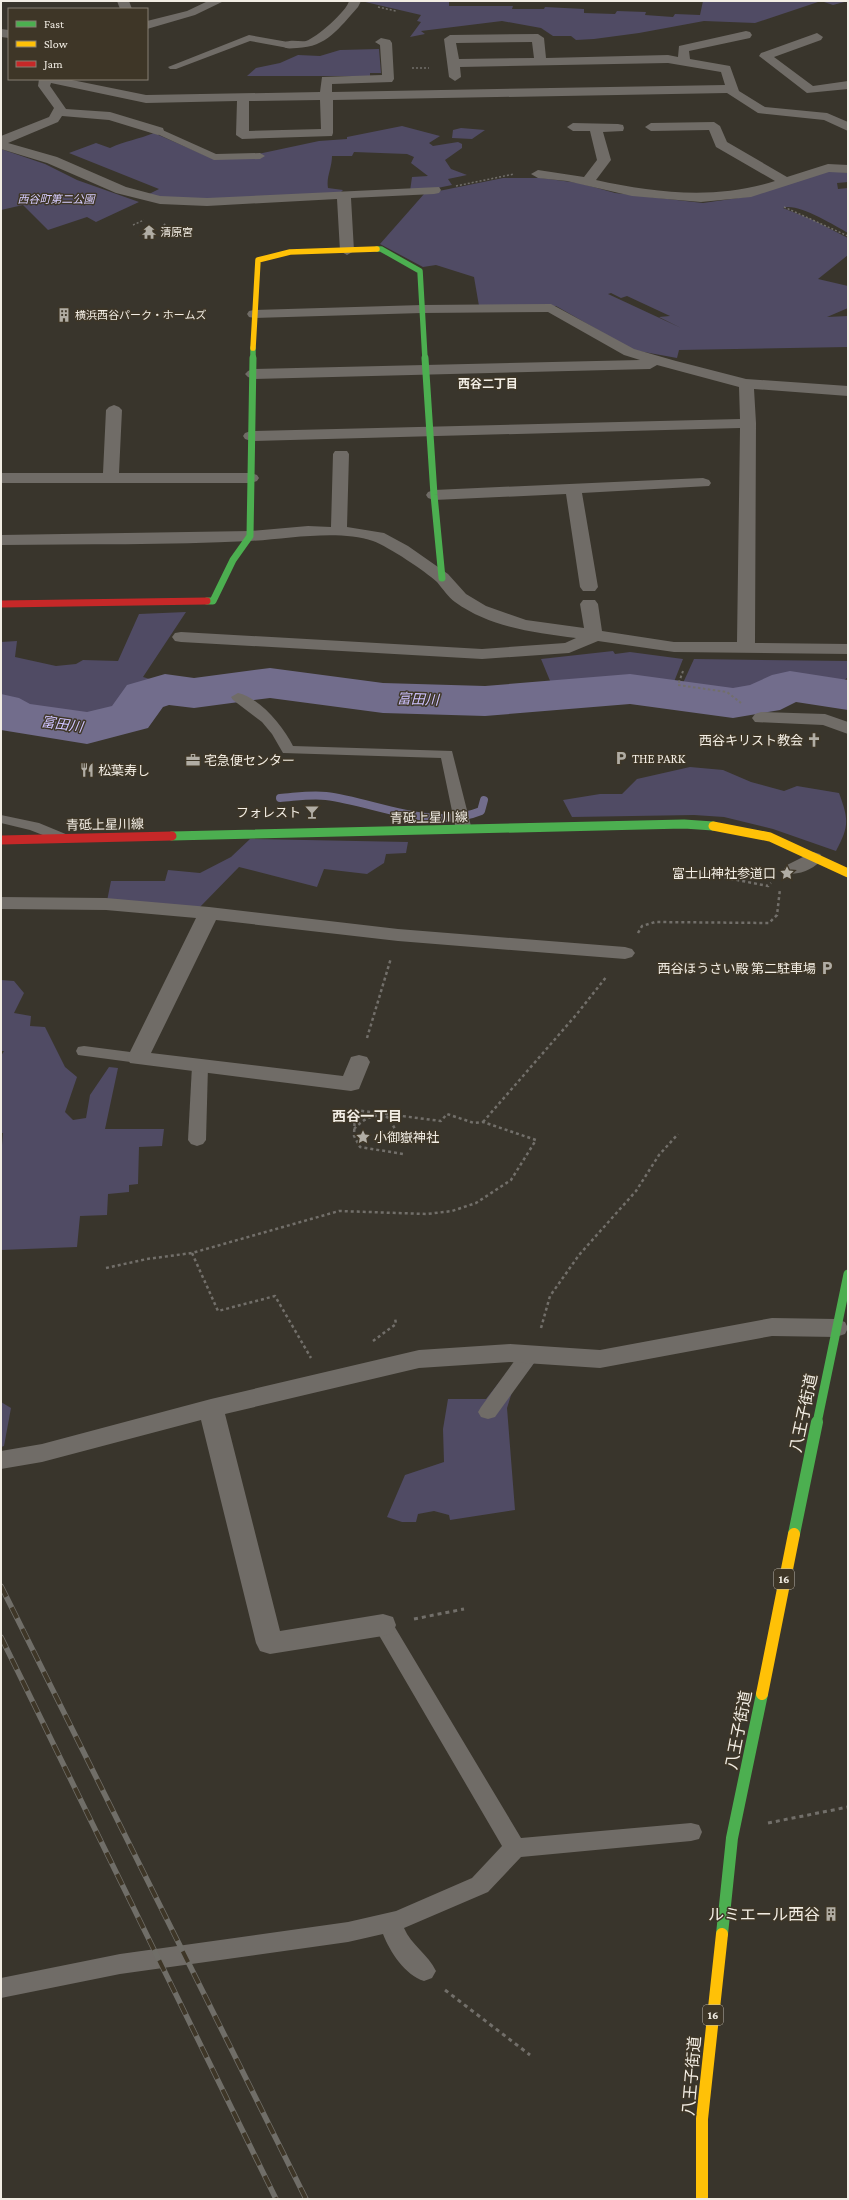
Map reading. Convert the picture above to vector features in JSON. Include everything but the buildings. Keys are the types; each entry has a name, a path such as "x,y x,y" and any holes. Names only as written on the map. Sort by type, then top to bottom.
{"main road":[{"path":"1,604 213,601 233,560 250,536 254,314 258,260 290,252 381,249 420,272 434,495 442,578"},
{"name":"青砥上星川線","path":"1,841 62,838 684,824 714,826 770,837 848,873"},
{"name":"八王子街道","path":"702,2199 702,2119 732,1838 848,1274"}],"street":[{"path":"148,25 192,13 218,1"},
{"path":"288,44 308,44 328,36 354,5 355,1"},
{"path":"684,62 683,49 746,34"},
{"path":"817,37 765,56 811,90 848,85"},
{"path":"457,93 450,39 538,38 540,61"},
{"path":"243,98 242,135 327,133 326,80 388,79 386,43 381,42"},
{"path":"453,63 668,59 726,69 733,93 762,110 826,117 848,127"},
{"path":"1,141 54,119 60,108 44,86 46,80"},
{"path":"54,80 146,99 732,89"},
{"path":"59,112 110,116 158,131"},
{"path":"652,127 714,126 721,144 785,181"},
{"path":"573,127 618,128"},
{"path":"587,182 604,160 596,128"},
{"path":"1,145 52,160 121,190 160,200 208,202 344,196 434,190"},
{"path":"538,174 567,177 632,192 701,198 750,193 828,168 848,169"},
{"path":"344,196 347,251"},
{"path":"254,314 422,309 551,308 629,352 671,364 746,384 848,391"},
{"path":"253,374 425,368 671,364"},
{"path":"746,384 748,423 744,482 746,649"},
{"path":"112,477 114,410"},
{"path":"251,436 748,423"},
{"path":"339,532 341,454"},
{"path":"1,478 251,478"},
{"path":"434,495 573,490 703,482"},
{"path":"573,490 589,587"},
{"path":"1,540 250,536 308,531 339,532 378,537 402,550 442,578 460,598 480,610 502,619 525,625 674,647 848,649"},
{"path":"589,604 594,636"},
{"path":"181,637 482,654 569,648 594,636"},
{"path":"761,718 825,720 848,728"},
{"path":"794,870 813,858"},
{"path":"1,903 106,904 209,913 396,941 625,953"},
{"path":"209,913 138,1058 351,1084 356,1069"},
{"path":"1,1460 42,1453 211,1408 419,1359 510,1353 600,1359 772,1327 836,1328"},
{"path":"211,1408 270,1643 383,1625"}],"lane":[{"path":"173,67 249,38 288,44"},
{"path":"158,131 214,157 260,156"},
{"path":"238,697 264,715 281,733 288,750 447,754 464,830"},
{"path":"1,819 34,826 62,838"},
{"path":"84,1051 138,1058"},
{"path":"197,1140 200,1066"},
{"path":"488,1412 530,1354"},
{"path":"383,1625 515,1848"},
{"path":"1,1988 120,1964 348,1932 390,1922 480,1885 515,1848 691,1832"},
{"path":"390,1922 398,1943 424,1971"}],"path":[{"path":"434,190 506,175 538,174"},
{"path":"780,205 848,236"},
{"path":"701,873 768,886 782,870 794,870"},
{"path":"483,1122 576,1015 625,953 642,926 655,922 769,923 777,914 780,886 794,870"},
{"path":"356,1069 396,941"},
{"path":"355,1104 354,1129 356,1142 360,1147 376,1151 403,1154"},
{"path":"106,1268 147,1259 192,1254 339,1211 427,1214 452,1211 476,1203 511,1180 536,1140 483,1122 474,1123 448,1114 441,1121 355,1111"},
{"path":"354,1129 363,1119 378,1115 391,1120 395,1129 388,1137 383,1137 381,1134 382,1130"},
{"path":"550,1296 579,1255 636,1191 659,1155 678,1134"},
{"path":"192,1254 218,1311 275,1296 326,1382"},
{"path":"383,1625 464,1609"},
{"path":"766,1823 848,1807"},
{"path":"424,1971 455,1999 530,2055"}],"green space":[{"path":"361,1 449,2 449,6 513,6 512,9 544,9 545,7 584,9 584,13 615,14 617,11 646,12 645,15 673,17 675,14 700,15 703,1 821,1 755,23 704,21 639,33 576,40 571,36 553,36 541,28 502,21 421,31 425,34 410,37 421,22 417,21 421,15"},
{"path":"821,1 848,1 833,5"},
{"path":"379,49 381,73 370,73 370,76 247,76 256,68 280,63 298,55 320,56 340,50"},
{"path":"402,126 440,136 429,143 433,146 458,142 462,144 462,148 445,160 451,169 467,175 448,179 452,185 423,191 410,191 412,177 428,176 411,163 414,157 407,154 354,152 352,156 332,156 328,188 343,190 340,193 189,201 147,195 159,189 69,153 96,143 110,148 154,133 209,157 258,154 319,141 347,139 347,137"},
{"path":"461,128 485,130 472,139 452,138 453,130"},
{"name":"西谷町第二公園","path":"1,149 45,164 77,180 139,202 96,222 87,217 48,230 23,205 1,210"},
{"path":"828,170 848,173 848,182 837,183 838,189 848,188 848,233 806,211 797,208 783,208 813,220 848,238 848,255 818,279 848,286 848,308 827,317 848,316 848,347 679,350 677,358 633,350 556,306 479,306 474,277 436,265 423,267 380,244 424,194 503,178 541,178 579,183 615,193 703,203 745,197","holes":["611,293 621,298 627,296 670,316 659,317 681,328 608,294"]},
{"path":"186,612 143,677 166,684 145,691 122,715 89,724 21,715 1,705 1,642 17,641 15,657 56,666 76,664 83,660 118,661 139,614"},
{"path":"613,651 615,654 630,652 683,659 672,687 724,694 729,700 623,686 553,688 541,659"},
{"path":"694,659 848,661 848,677 839,685 827,684 824,680 776,680 739,696 729,689 683,683"},
{"path":"690,767 723,770 751,782 784,791 797,786 839,793 845,810 846,823 843,835 836,851 773,829 724,817 694,815 572,817 563,800 600,794 622,794 637,779"},
{"path":"250,839 408,842 406,853 386,854 384,863 367,874 324,869 317,887 239,867 199,908 107,901 111,881 165,881 168,870 200,873 231,857"},
{"path":"1,980 14,981 24,993 14,1013 31,1016 30,1026 45,1027 65,1067 77,1077 65,1112 73,1120 86,1118 90,1095 109,1067 118,1068 105,1129 164,1129 162,1146 139,1147 138,1184 129,1185 129,1192 108,1194 107,1215 80,1216 77,1247 1,1250 1,1157 3,1133 1,1133 1,1056 4,1051 1,1051"},
{"path":"515,1362 534,1363 512,1392 507,1408 515,1510 450,1520 449,1515 434,1511 418,1514 416,1522 402,1522 387,1517 405,1475 444,1462 443,1429 448,1399 486,1399"},
{"path":"1,1402 11,1408 4,1446 1,1447"}],"waterway":[{"name":"富田川","path":"1,709 16,718 87,728 130,717 145,696 165,689 194,693 270,683 383,698 485,701 630,689 733,703 762,699 790,686 848,695"},
{"path":"280,798 320,795 345,799 423,817 443,818 462,816 481,811 484,800"}],"railway":[{"path":"1,1586 306,2199"},
{"path":"1,1637 276,2199"}],"traffic: fast":[{"path":"377,249 381,249 420,271 434,495 442,578"},
{"path":"207,601 213,601 233,560 250,536 253,348"},
{"path":"172,836 684,824 713,826"},
{"path":"794,1534 848,1274"},
{"path":"722,1934 732,1838 762,1694"}],"traffic: slow":[{"path":"253,348 258,260 290,252 377,249"},
{"path":"713,826 770,837 848,873"},
{"path":"762,1694 794,1534"},
{"path":"702,2199 702,2119 722,1934"}],"traffic: jam":[{"path":"1,604 207,601"},
{"path":"1,840 172,836"}],"place":[{"name":"清原宮","path":"149,232"},
{"name":"横浜西谷パーク・ホームズ","path":"64,315"},
{"name":"西谷キリスト教会","path":"814,740"},
{"name":"THE PARK","path":"621,758"},
{"name":"宅急便センター","path":"193,760"},
{"name":"松葉寿し","path":"87,770"},
{"name":"フォレスト","path":"312,812"},
{"name":"富士山神社参道口","path":"787,873"},
{"name":"西谷ほうさい殿 第二駐車場","path":"827,968"},
{"name":"小御嶽神社","path":"363,1137"},
{"name":"ルミエール西谷","path":"831,1914"}],"district":[{"name":"西谷二丁目","path":"488,384"},
{"name":"西谷一丁目","path":"367,1116"}]}
